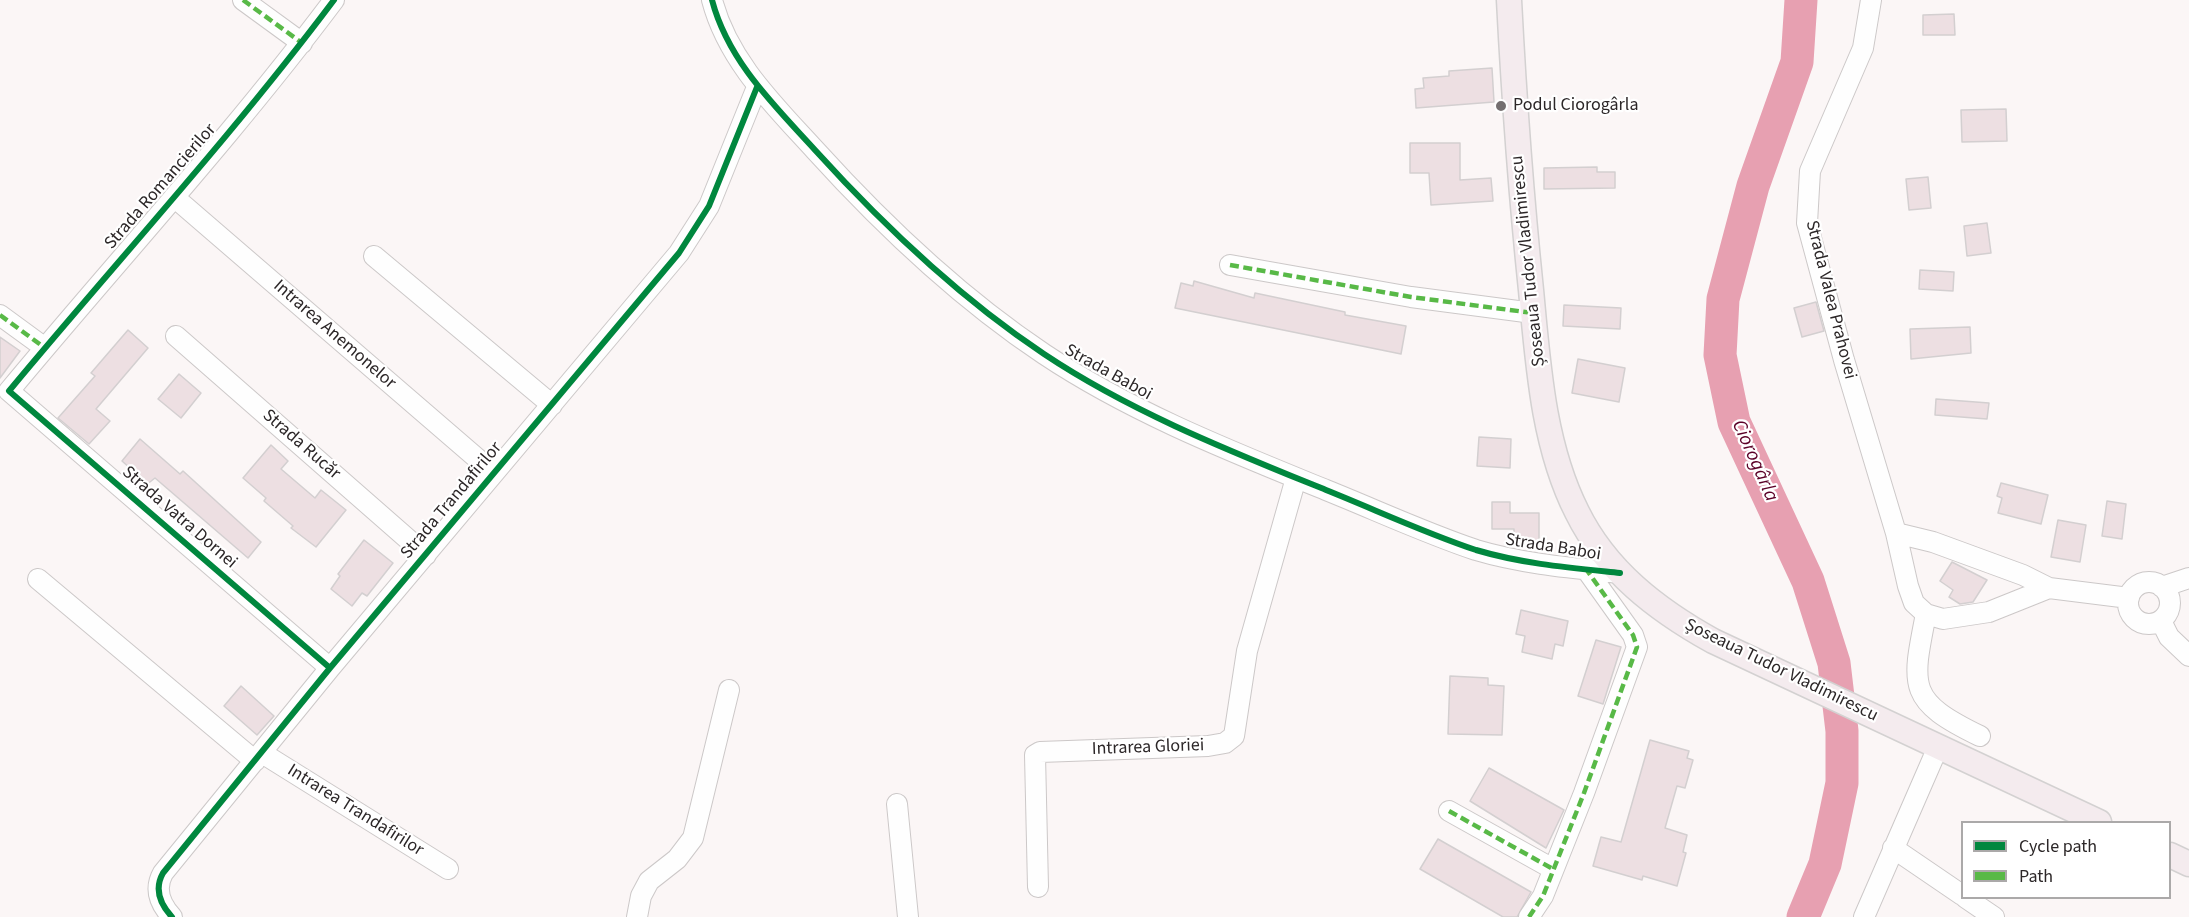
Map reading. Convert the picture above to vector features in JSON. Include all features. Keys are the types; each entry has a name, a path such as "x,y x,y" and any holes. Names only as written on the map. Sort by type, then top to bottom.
{"main road":[{"name":"Șoseaua Tudor Vladimirescu","path":"1509,0 1516,120 1533,313 1548,420 1564,480 1577,512 1599,549 1620,573 1662,611 1713,641 2097,821"},
{"path":"2171,856 2189,864"}],"street":[{"path":"243,0 302,43"},
{"name":"Strada Romancierilor","path":"9,391 302,43 334,0"},
{"name":"Strada Baboi","path":"712,0 716,16 734,53 757,87 835,173 909,245 983,310 1045,355 1132,405 1212,443 1476,550 1510,558 1620,573"},
{"name":"Strada Valea Prahovei","path":"1870,0 1863,48 1810,171 1807,223 1844,360 1896,533 1911,594 1914,603 1926,614"},
{"name":"Strada Trandafirilor","path":"172,917 164,908 159,897 160,879 330,668 679,253 709,206 757,87"},
{"name":"Intrarea Anemonelor","path":"174,196 494,473"},
{"path":"374,256 552,405"},
{"path":"1230,264 1411,297 1533,313"},
{"path":"0,315 45,348"},
{"name":"Strada Rucăr","path":"176,336 426,555"},
{"name":"Strada Vatra Dornei","path":"9,391 330,668"},
{"name":"Intrarea Gloriei","path":"1038,887 1035,755 1040,752 1208,746 1226,743 1234,736 1247,651 1296,478"},
{"path":"1896,533 1933,542 2023,575 2049,588 2129,598"},
{"path":"1529,917 1543,896 1584,793 1636,647 1634,635 1586,570"},
{"path":"2162,587 2170,600 2166,616 2152,625 2137,621 2131,614 2129,598 2139,585 2147,582 2162,587 2189,578"},
{"name":"Intrarea Trandafirilor","path":"38,579 259,757 448,869"},
{"path":"1980,736 1944,719 1927,703 1917,683 1917,660 1926,614 1943,619 1989,612 2049,588"},
{"path":"2161,621 2169,637 2189,656"},
{"path":"637,917 642,896 649,881 677,859 693,838 729,690"},
{"path":"1864,917 1933,745"},
{"path":"897,804 908,917"},
{"path":"1449,811 1553,869"},
{"path":"1893,848 1961,894"},
{"path":"1968,899 1994,917"}],"building":[{"path":"1954,14 1955,35 1923,35 1923,15"},
{"path":"1492,68 1494,102 1416,108 1415,89 1424,88 1423,78 1449,76 1449,71"},
{"path":"2006,109 2007,141 1962,142 1961,110"},
{"path":"1410,143 1460,143 1460,180 1491,178 1493,201 1431,205 1429,173 1410,173"},
{"path":"1597,167 1597,172 1615,172 1615,188 1544,189 1544,168"},
{"path":"1928,177 1931,208 1909,210 1906,179"},
{"path":"1987,223 1991,253 1967,256 1964,226"},
{"path":"1920,270 1954,272 1953,291 1919,289"},
{"path":"1194,281 1254,298 1255,293 1345,312 1345,315 1406,326 1401,354 1175,308 1181,283 1193,286"},
{"path":"1816,302 1824,331 1802,337 1794,308"},
{"path":"1564,305 1621,308 1620,329 1563,326"},
{"path":"1970,327 1971,353 1911,359 1910,329"},
{"path":"128,330 148,348 96,409 110,421 89,444 58,418 95,376 91,373"},
{"path":"0,337 20,351 0,378"},
{"path":"1578,359 1625,368 1619,402 1572,393"},
{"path":"179,374 201,393 181,418 158,399"},
{"path":"1936,399 1989,403 1987,419 1935,415"},
{"path":"1479,437 1511,439 1510,468 1477,466"},
{"path":"140,439 180,474 183,471 261,542 248,558 155,478 141,489 125,475 131,469 122,461"},
{"path":"271,445 288,461 281,469 315,498 321,490 346,510 316,547 291,528 293,526 264,501 266,498 243,478"},
{"path":"2001,483 2048,495 2041,524 1998,513 2002,498 1997,496"},
{"path":"2107,501 2126,504 2122,539 2102,536"},
{"path":"1492,502 1510,502 1510,513 1539,513 1539,541 1514,541 1514,529 1492,529"},
{"path":"2058,520 2086,525 2080,562 2051,557"},
{"path":"364,540 393,563 367,596 362,593 352,606 331,589 340,576 338,574"},
{"path":"1952,562 1987,580 1973,602 1960,604 1949,597 1953,590 1940,581"},
{"path":"1521,610 1568,621 1563,646 1555,644 1552,659 1522,652 1525,636 1516,634"},
{"path":"1596,640 1621,647 1603,704 1578,696"},
{"path":"1450,676 1488,678 1488,685 1504,686 1502,735 1448,734"},
{"path":"241,686 274,716 257,735 224,706"},
{"path":"1650,740 1689,751 1687,758 1693,760 1685,788 1677,786 1665,828 1687,835 1683,852 1686,853 1677,886 1643,876 1642,880 1593,866 1601,837 1621,842"},
{"path":"1489,768 1564,810 1546,848 1470,801"},
{"path":"1438,839 1531,892 1517,917 1503,917 1420,869"}],"waterway":[{"name":"Ciorogârla","path":"1801,0 1797,62 1753,186 1723,299 1720,355 1734,422 1808,581 1834,663 1842,731 1842,783 1825,864 1803,917"}],"marked path":[{"path":"243,0 302,43"},
{"path":"1230,265 1411,297 1533,313"},
{"path":"0,315 45,348"},
{"path":"1529,917 1543,896 1584,793 1637,647 1633,635 1586,569"},
{"path":"1449,811 1553,869"}],"cycle path":[{"path":"330,668 9,391 215,149 334,0"},
{"path":"712,0 729,43 754,81 868,206 895,233 982,309 1077,375 1182,429 1476,550 1548,565 1620,573"},
{"path":"172,917 164,907 160,896 159,885 163,873 330,668 679,253 709,206 757,87"}],"place":[{"name":"Podul Ciorogârla","path":"1501,106"}]}
